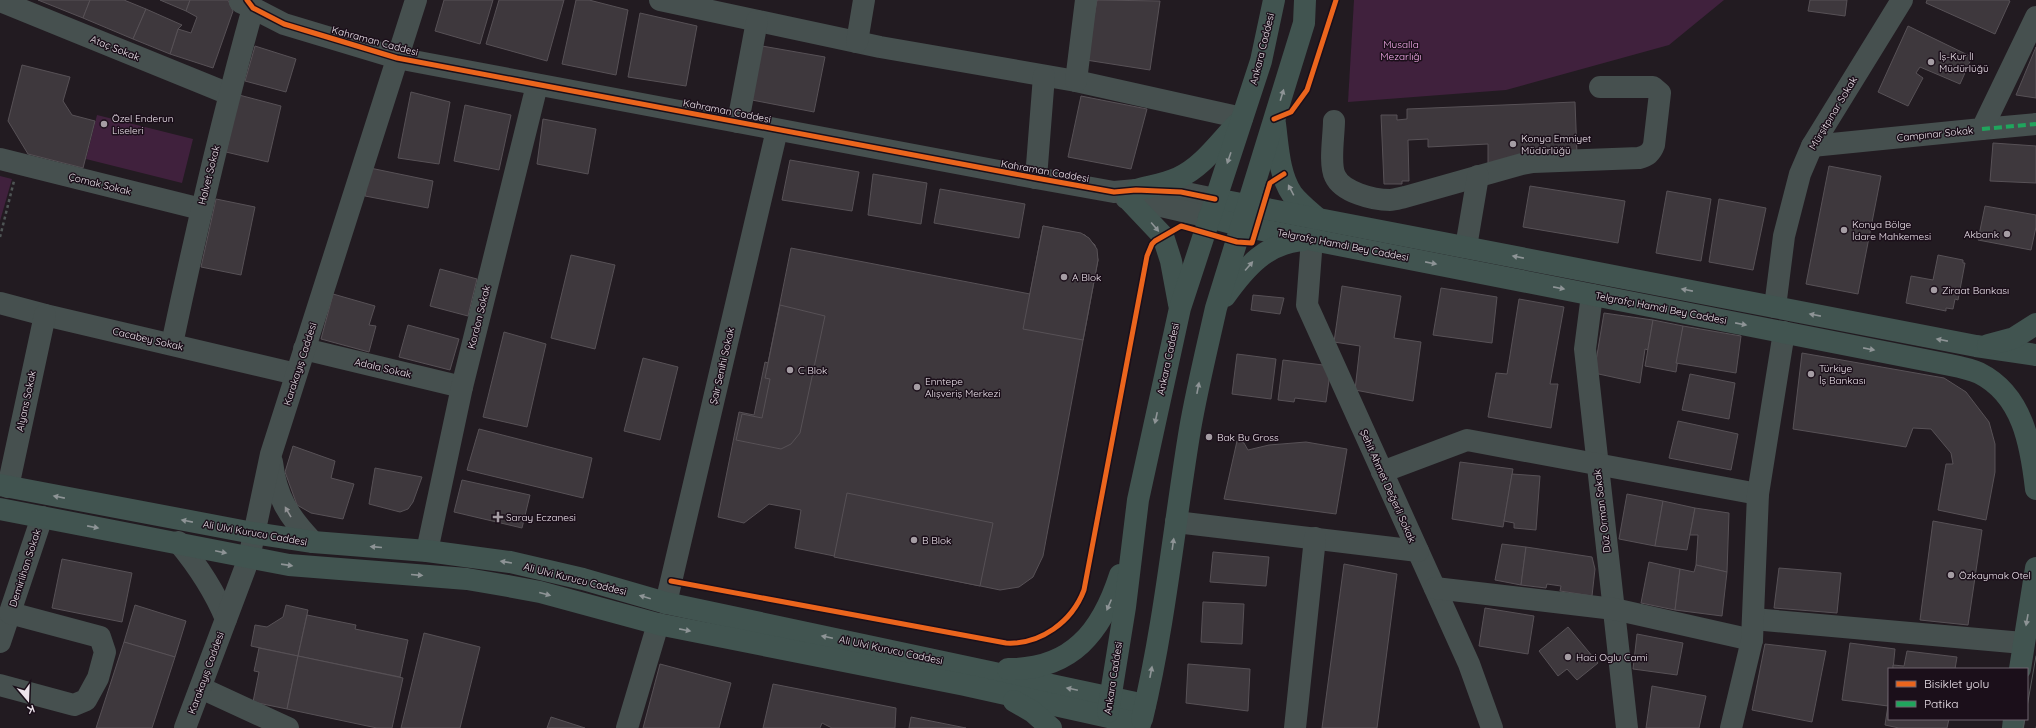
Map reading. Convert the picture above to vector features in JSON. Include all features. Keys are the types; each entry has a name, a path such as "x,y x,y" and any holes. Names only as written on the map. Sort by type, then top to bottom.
{"main road":[{"name":"Ankara Caddesi","path":"1107,714 1125,607 1138,500 1180,308 1261,61 1274,0"},
{"path":"1142,719 1164,608 1191,428 1216,308 1304,23 1305,0"},
{"path":"1180,308 1171,261 1163,236 1126,193 1166,182 1186,174 1209,155 1242,118"},
{"path":"1274,119 1278,150 1286,181 1292,194 1317,218"},
{"path":"1212,208 1248,205 1976,346 2036,355"},
{"name":"Telgrafçı Hamdi Bey Caddesi","path":"1212,208 1242,226 1950,365 1978,373 1994,382 2011,402 2023,423 2032,457 2036,489"},
{"path":"1216,308 1253,261 1266,251 1292,241 1312,239"},
{"path":"1976,346 1998,344 2014,338 2036,324"},
{"name":"Ali Ulvi Kurucu Caddesi","path":"4,486 253,533 313,542 427,551 510,562 583,579 666,603 970,676 1107,714 1142,719"},
{"path":"970,676 1033,668 1067,656 1081,645 1106,612 1130,547 1138,500"},
{"name":"Ali Ulvi Kurucu Caddesi","path":"0,509 178,542 288,565 467,580 508,586 540,592 658,624 970,676"},
{"path":"2020,668 2036,568"},
{"path":"970,676 1033,712 1051,728"}],"street":[{"name":"Karakayış Caddesi","path":"185,728 249,558 253,533 271,454 416,0"},
{"path":"660,0 857,42 1076,81 1242,118"},
{"path":"857,42 864,0"},
{"path":"1076,81 1086,0"},
{"name":"Mürşitpınar Sokak","path":"1775,307 1782,249 1790,208 1800,174 1812,146 1902,0"},
{"name":"Ataç Sokak","path":"0,1 229,94"},
{"name":"Kahraman Caddesi","path":"246,3 284,24 397,58 1036,178 1126,193 1181,192 1212,208"},
{"name":"Halvet Sokak","path":"172,344 201,209 229,94 246,3"},
{"name":"Campınar Sokak","path":"1812,146 1982,129 2036,17"},
{"path":"738,122 757,21"},
{"path":"1036,178 1044,76"},
{"name":"Kordon Sokak","path":"427,551 462,387 536,85"},
{"path":"1334,121 1332,165 1334,176 1340,184 1351,190 1390,200 1533,162 1639,158 1646,156 1652,151 1654,145 1660,93 1653,87 1600,87"},
{"path":"1982,129 2036,124"},
{"name":"Şair Senihi Sokak","path":"666,603 777,130"},
{"name":"Çomak Sokak","path":"9,161 201,209"},
{"path":"1466,247 1478,176"},
{"name":"Şehit Ahmet Değerli Sokak","path":"1312,239 1307,305 1469,664 1492,728"},
{"name":"Düz Orman Sokak","path":"1592,295 1585,349 1628,728"},
{"name":"Cacabey Sokak","path":"0,303 45,316 172,344 296,374"},
{"name":"Alyans Sokak","path":"4,486 45,316"},
{"path":"1731,728 1752,640 1758,494 1784,332"},
{"name":"Adala Sokak","path":"304,349 462,387"},
{"path":"1382,472 1466,440 1758,494"},
{"path":"271,454 274,482 283,503 294,522 313,542"},
{"name":"Demirlihan Sokak","path":"0,642 42,517"},
{"path":"1176,522 1418,551"},
{"path":"1295,728 1315,538"},
{"path":"178,542 204,575 218,598 226,619"},
{"path":"1435,588 1614,609 1752,640"},
{"path":"0,685 74,705 86,700 98,678 105,652 100,637 10,613"},
{"path":"1753,618 2023,643"},
{"path":"627,728 658,624"},
{"path":"200,688 288,728"}],"path":[{"path":"0,237 9,161"}],"green space":[{"name":"Musalla Mezarlığı","path":"1354,0 1724,0 1669,45 1506,90 1348,102"},
{"path":"97,115 193,139 182,183 86,159"},
{"path":"0,176 12,179 0,221"}],"building":[{"path":"38,0 90,0 83,18"},
{"path":"90,0 124,0 146,9 133,39 83,18"},
{"path":"160,0 190,0 186,11"},
{"path":"190,0 228,0 233,11 213,68 170,54 178,29 191,33 197,17 186,11"},
{"path":"444,0 493,0 480,44 435,31"},
{"path":"499,0 564,0 547,61 486,44"},
{"path":"576,0 589,0 628,10 616,75 562,64"},
{"path":"1097,0 1160,1 1150,70 1086,60"},
{"path":"1810,0 1847,0 1845,16 1808,11"},
{"path":"1927,0 2010,1 1995,34 1926,3"},
{"path":"146,9 182,25 178,29 170,54 133,39"},
{"path":"640,13 697,26 686,86 628,77"},
{"name":"İş-Kur İl Müdürlüğü","path":"1908,26 1972,57 1960,84 1920,67 1916,73 1923,78 1908,106 1878,92"},
{"path":"255,46 296,59 286,92 245,81"},
{"path":"762,46 825,57 814,112 752,100"},
{"path":"2036,47 2036,98 2016,95"},
{"path":"22,65 70,77 63,101 72,115 95,121 83,168 28,154 8,121"},
{"path":"411,92 450,102 439,164 398,158"},
{"path":"239,95 281,106 268,162 226,152"},
{"path":"1081,96 1147,109 1131,169 1068,157"},
{"path":"1575,102 1577,154 1488,164 1488,144 1428,147 1428,139 1408,140 1409,181 1402,181 1402,184 1384,184 1381,115 1397,115 1397,120 1407,119 1407,109"},
{"path":"465,105 511,115 499,170 454,161"},
{"path":"543,119 596,129 588,174 537,164"},
{"path":"1993,143 2036,146 2036,183 1990,181"},
{"path":"790,160 859,172 852,211 782,200"},
{"name":"Konya Bölge İdare Mahkemesi","path":"1829,166 1881,176 1858,294 1806,284"},
{"path":"370,168 433,181 428,208 365,196"},
{"path":"873,174 927,183 921,224 868,215"},
{"path":"1530,186 1625,201 1618,243 1523,227"},
{"path":"940,189 1025,204 1019,238 934,223"},
{"path":"1667,191 1711,199 1701,261 1656,253"},
{"path":"216,199 255,207 241,275 201,267"},
{"path":"1719,199 1766,208 1753,270 1709,262"},
{"name":"Akbank","path":"1985,206 2036,215 2036,227 2031,250 1978,240"},
{"name":"Enntepe Alışveriş Merkezi","path":"1043,226 1085,235 1095,245 1098,260 1043,556 1033,577 1019,587 1000,590 795,548 801,510 769,504 744,523 718,517 739,412 754,415 765,362 768,363 791,248 1030,294"},
{"name":"A Blok","path":"1043,226 1081,233 1089,238 1097,249 1098,260 1083,340 1023,329"},
{"path":"571,255 615,265 595,349 551,338"},
{"name":"Ziraat Bankası","path":"1938,255 1963,260 1963,263 1965,263 1958,300 1955,299 1953,309 1946,308 1946,311 1906,303 1911,276 1933,280"},
{"path":"440,269 477,279 468,316 430,306"},
{"path":"1342,286 1401,296 1394,338 1421,342 1413,401 1355,390 1360,346 1334,342"},
{"path":"1441,288 1497,297 1492,343 1433,335"},
{"path":"333,294 375,306 369,325 376,326 369,352 321,339"},
{"path":"1253,295 1284,298 1280,314 1251,310"},
{"path":"1519,299 1564,307 1550,384 1558,384 1551,428 1488,417 1496,373 1507,374"},
{"name":"C Blok","path":"780,305 825,316 800,433 791,444 781,449 736,440 742,414 762,418 770,379 765,378"},
{"path":"1604,313 1653,320 1648,350 1645,349 1640,383 1594,373"},
{"path":"1653,320 1683,326 1676,372 1645,366"},
{"path":"408,325 459,339 450,370 399,357"},
{"path":"1683,326 1741,336 1736,373 1676,363"},
{"path":"504,332 546,344 527,427 483,417"},
{"path":"1802,353 1944,378 1966,392 1989,422 1995,444 1995,472 1986,520 1938,510 1946,464 1953,464 1951,453 1931,429 1913,428 1906,447 1793,429"},
{"path":"1237,354 1276,359 1271,399 1232,394"},
{"path":"643,358 678,367 660,440 624,431"},
{"path":"1283,360 1331,366 1326,402 1295,398 1294,402 1278,400"},
{"path":"1690,374 1735,383 1729,419 1682,410"},
{"path":"1678,421 1738,434 1731,470 1669,458"},
{"path":"479,429 592,458 583,498 467,470"},
{"path":"1237,441 1244,443 1248,450 1269,445 1306,442 1347,449 1336,514 1224,499"},
{"path":"293,446 335,461 331,478 354,484 343,519 311,513 297,505 285,472"},
{"path":"1460,462 1513,469 1503,527 1452,519"},
{"path":"375,468 422,477 413,502 408,509 400,512 369,504"},
{"path":"1512,474 1540,476 1536,530 1514,528 1514,523 1504,521"},
{"path":"462,480 530,495 522,528 454,512"},
{"name":"B Blok","path":"847,493 993,523 980,586 834,557"},
{"path":"1627,494 1663,501 1655,546 1619,539"},
{"path":"1663,501 1695,508 1687,550 1655,546"},
{"path":"1695,508 1729,513 1727,572 1696,565 1698,535 1690,535"},
{"name":"Özkaymak Otel","path":"1933,521 1982,530 1968,625 1920,620"},
{"path":"1502,544 1526,547 1521,585 1495,580"},
{"path":"1526,547 1592,557 1595,569 1592,596 1560,591 1561,586 1547,584 1546,588 1521,585"},
{"path":"1213,552 1269,557 1266,586 1210,582"},
{"path":"62,559 132,573 122,622 52,608"},
{"path":"1649,562 1680,569 1675,610 1641,603"},
{"path":"1344,564 1397,574 1377,728 1322,728"},
{"path":"1696,565 1727,572 1722,616 1675,610 1680,569 1694,572"},
{"path":"1779,568 1841,573 1837,613 1774,608"},
{"path":"1203,602 1244,604 1242,644 1201,642"},
{"path":"135,605 186,621 175,657 124,642"},
{"path":"286,605 308,610 298,656 251,646 255,625 267,627 283,617"},
{"path":"1485,608 1534,616 1528,654 1479,646"},
{"path":"307,615 356,625 355,629 408,640 400,677 298,656"},
{"name":"Haci Oglu Cami","path":"1568,627 1598,663 1577,680 1567,669 1558,676 1539,651"},
{"path":"424,633 480,647 460,728 401,728"},
{"path":"1637,634 1683,643 1677,675 1633,669"},
{"path":"124,642 175,657 152,728 96,728"},
{"path":"1850,643 1895,649 1893,668 1888,668 1888,706 1842,700"},
{"path":"1765,644 1826,651 1812,722 1752,710"},
{"path":"259,648 298,656 287,709 253,702 259,672 254,671"},
{"path":"1907,651 1957,657 1955,668 1893,668 1893,665 1904,666"},
{"path":"298,656 403,678 392,728 377,728 287,709"},
{"path":"660,664 731,683 719,728 643,728"},
{"path":"1188,664 1250,669 1248,711 1186,703"},
{"path":"773,684 896,708 895,728 832,728 822,723 820,728 763,728"},
{"path":"1652,686 1706,696 1699,728 1646,728"},
{"path":"1888,706 1888,720 1949,720 1947,728 1899,728 1885,725"},
{"path":"551,717 585,728 547,728"},
{"path":"911,717 966,728 909,728"}],"tram line":[{"path":"2028,701 2036,656"},
{"path":"2023,728 2025,720"}],"marked path":[{"path":"1982,129 2036,124"}],"cycle path":[{"path":"247,0 253,8 284,24 397,58 1114,192 1136,190 1181,192 1215,199"},
{"path":"1274,119 1291,112 1307,90 1336,0"},
{"path":"671,581 1006,643 1019,643 1031,640 1042,636 1053,629 1072,612 1079,602 1084,590 1147,256 1152,244 1181,226 1237,242 1252,243 1270,183 1284,174"}],"place":[{"name":"İş-Kur İl Müdürlüğü","path":"1931,62"},
{"name":"Özel Enderun Liseleri","path":"104,124"},
{"name":"Konya Emniyet Müdürlüğü","path":"1513,144"},
{"name":"Konya Bölge İdare Mahkemesi","path":"1844,230"},
{"name":"Akbank","path":"2007,234"},
{"name":"A Blok","path":"1064,277"},
{"name":"Ziraat Bankası","path":"1934,290"},
{"name":"C Blok","path":"790,370"},
{"name":"Türkiye İş Bankası","path":"1811,374"},
{"name":"Enntepe Alışveriş Merkezi","path":"917,387"},
{"name":"Bak Bu Gross","path":"1209,437"},
{"name":"Saray Eczanesi","path":"498,517"},
{"name":"B Blok","path":"914,540"},
{"name":"Özkaymak Otel","path":"1951,575"},
{"name":"Haci Oglu Cami","path":"1568,657"}]}
